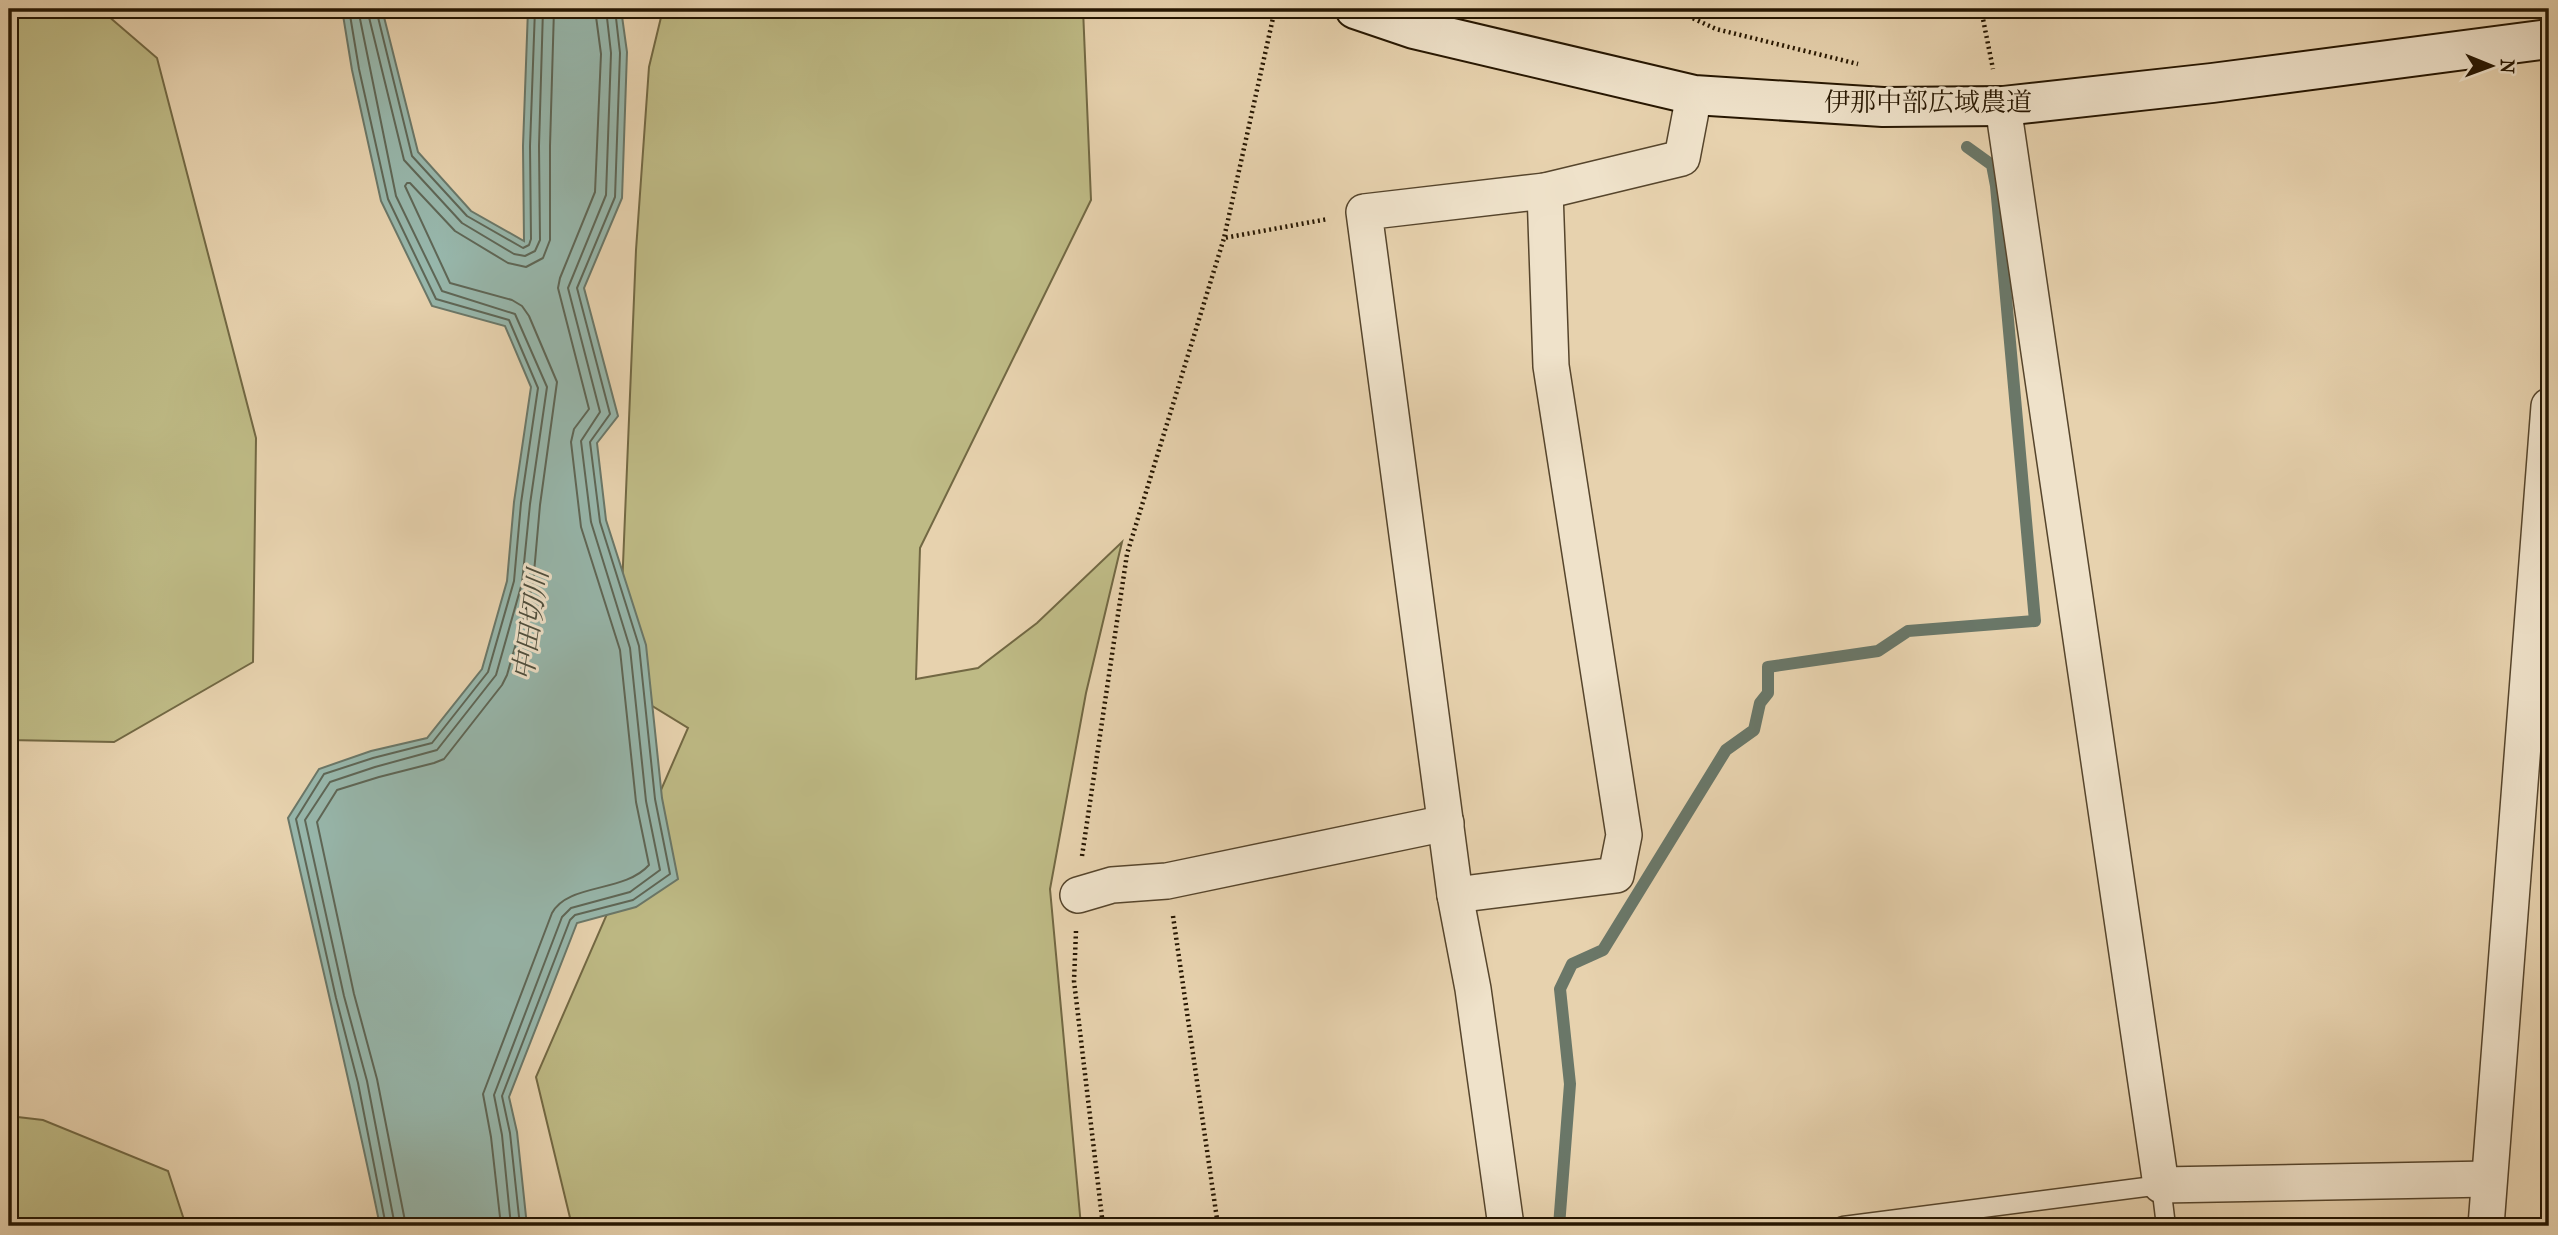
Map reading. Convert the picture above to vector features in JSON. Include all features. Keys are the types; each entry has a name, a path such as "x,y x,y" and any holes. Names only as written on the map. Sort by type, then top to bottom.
{"street":[{"name":"伊那中部広域農道","path":"1355,9 1414,29 1694,95 1883,107 2003,106 2213,83 2549,39"},
{"path":"1506,1226 1473,989 1455,895 1364,212 1545,191 1682,158 1694,95"},
{"path":"2003,106 2161,1185 2489,1179"},
{"path":"1455,895 1616,875 1624,835 1551,366 1545,191"},
{"path":"2486,1226 2549,406"},
{"path":"1078,895 1112,886 1167,881 1446,822"}],"lane":[{"path":"1843,1226 2161,1185 2166,1226"}],"path":[{"path":"1103,1226 1074,981 1078,895 1127,554 1224,238 1275,9"},
{"path":"1673,9 1716,29 1863,65 1879,82 1883,107"},
{"path":"1980,9 2003,106"},
{"path":"1224,238 1364,212"},
{"path":"1167,881 1218,1226"}],"shaded area":[{"path":"9,9 100,9 157,58 256,438 253,662 114,742 9,740"},
{"path":"663,9 1083,9 1091,200 920,548 916,679 978,668 1037,623 1122,542 1086,693 1050,889 1081,1226 572,1226 536,1077 688,728 618,685 636,250 649,67"},
{"path":"9,1116 43,1120 168,1171 186,1226 9,1226"}],"water":[{"name":"中田切川","path":"342,9 382,9 418,152 471,211 524,241 523,146 528,9 621,9 627,52 622,198 584,288 618,416 597,443 606,520 646,645 662,798 678,879 636,907 577,923 509,1097 517,1132 527,1226 380,1226 288,818 319,769 371,751 427,738 482,669 507,581 514,502 531,387 505,326 432,306 381,201 352,70"}],"waterway":[{"path":"1559,1226 1570,1084 1560,989 1572,964 1603,950 1726,750 1754,730 1760,703 1768,693 1768,667 1878,651 1908,631 2035,621 1996,186 1992,165 1967,147"}]}
